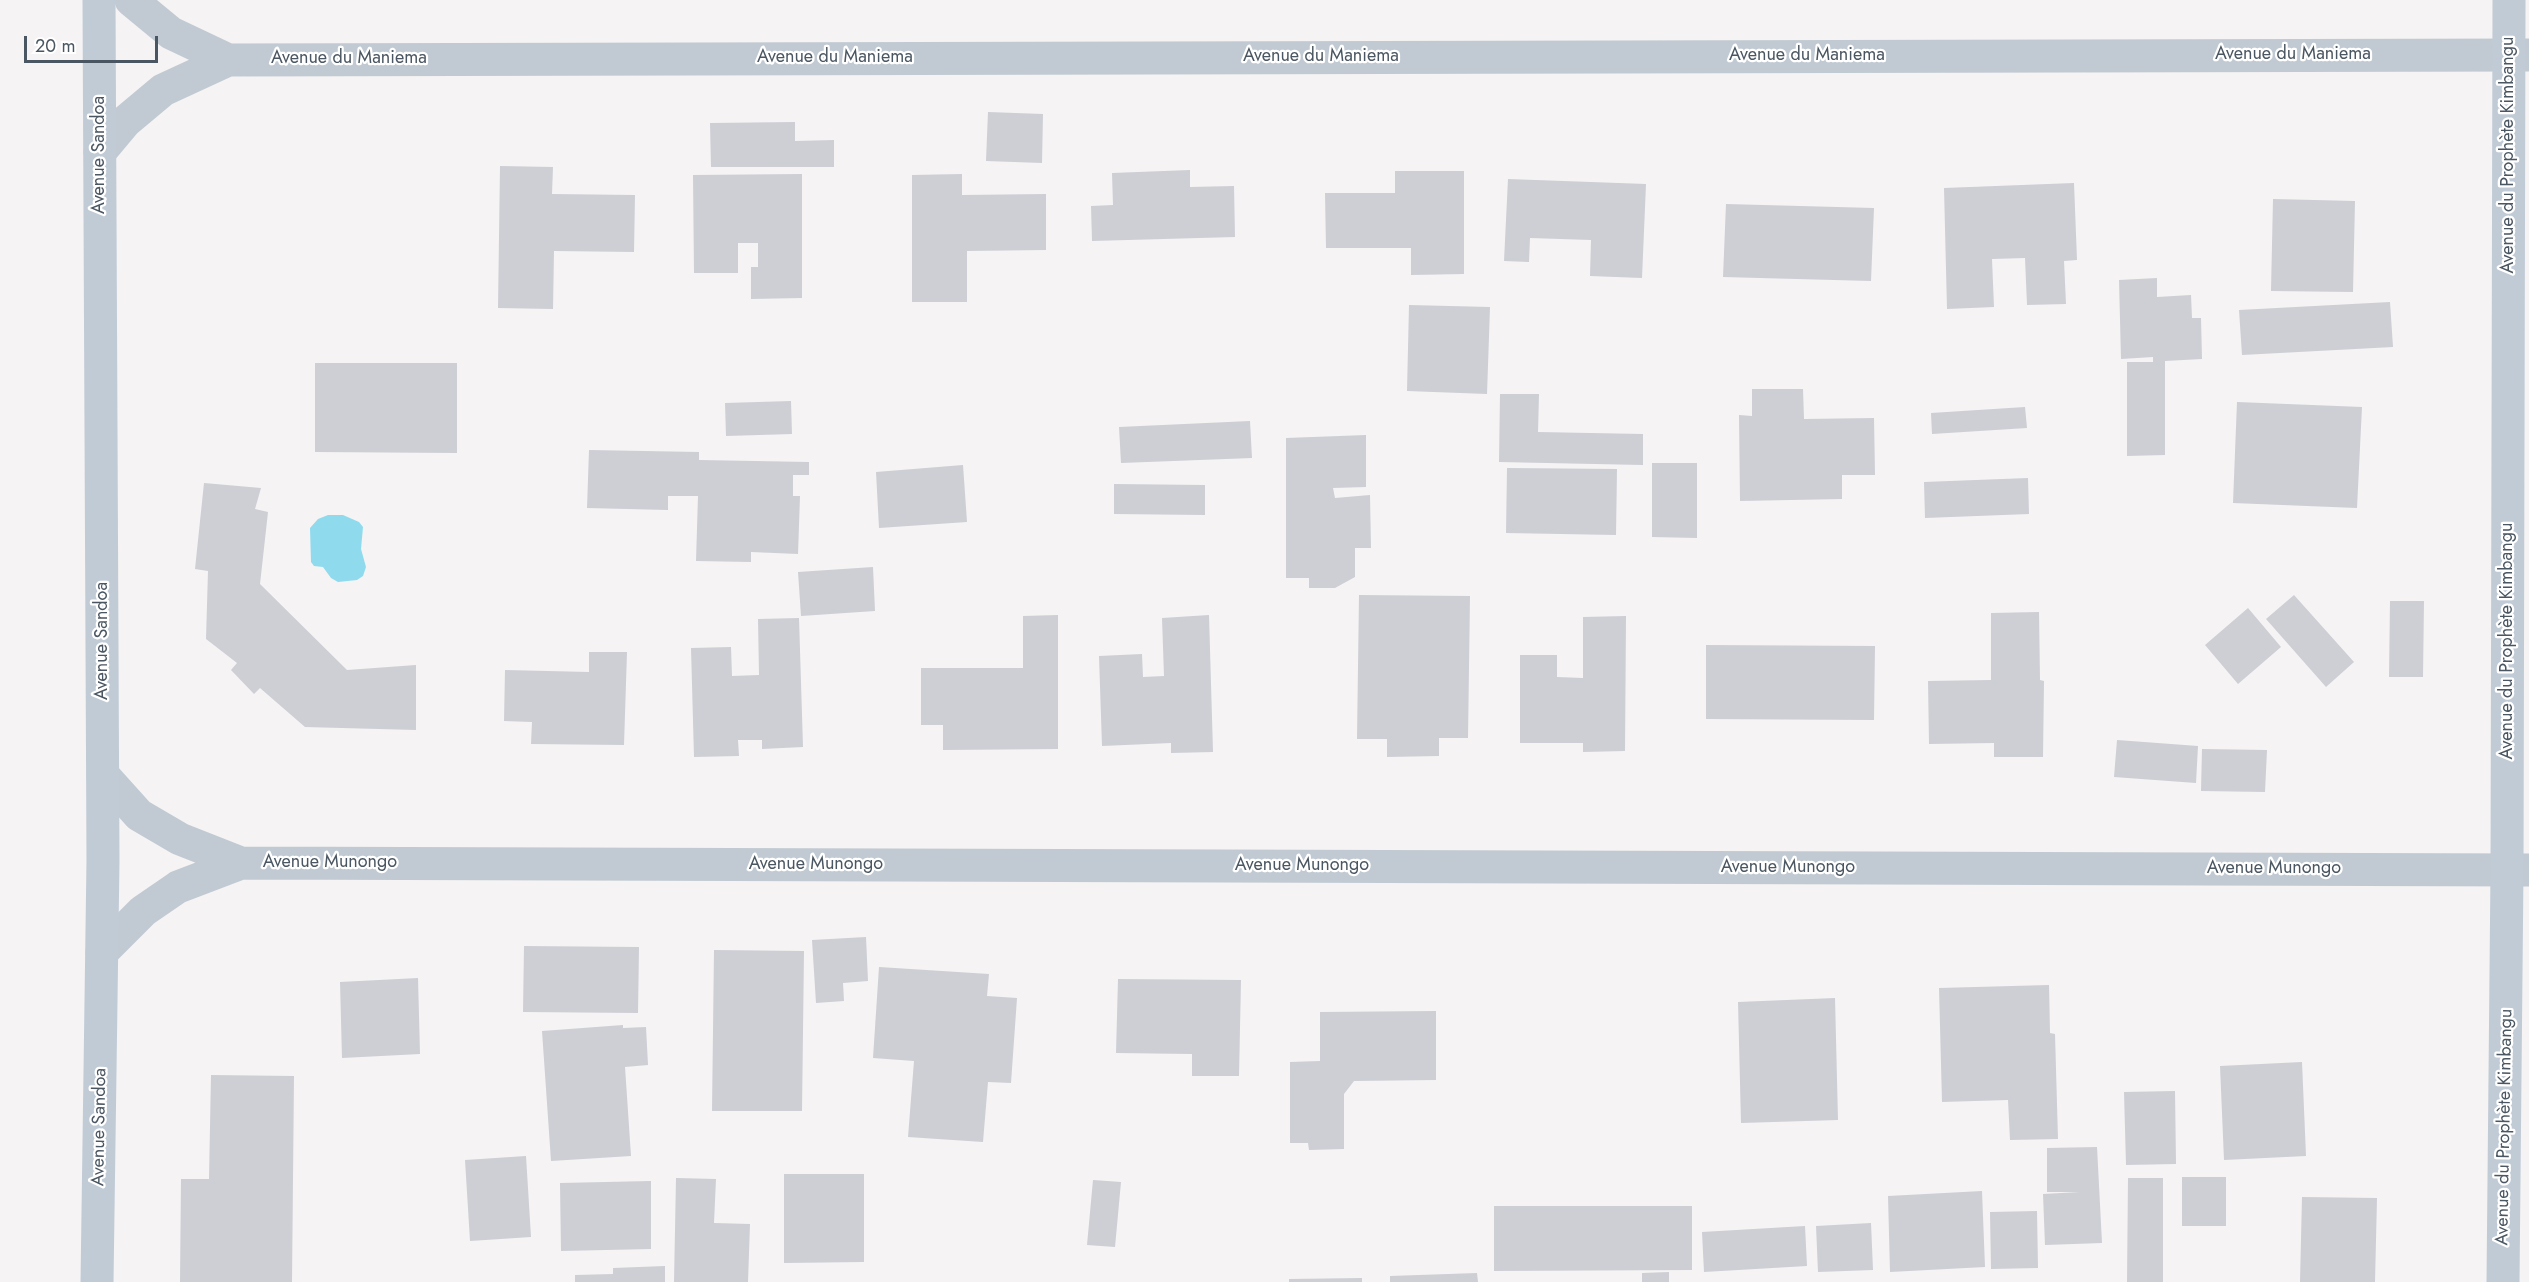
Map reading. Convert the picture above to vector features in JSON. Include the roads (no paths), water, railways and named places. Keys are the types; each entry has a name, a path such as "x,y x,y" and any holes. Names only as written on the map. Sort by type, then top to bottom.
{"street":[{"name":"Avenue Sandoa","path":"97,1282 103,775 99,0"},
{"name":"Avenue du Maniema","path":"131,0 171,33 228,60 2519,55"},
{"name":"Avenue du Prophète Kimbangu","path":"2503,1282 2518,870 2519,55 2509,0"},
{"path":"100,152 126,121 163,90 228,60"},
{"name":"Avenue Munongo","path":"103,775 139,815 180,840 241,863 2518,870"},
{"path":"102,952 143,911 178,887 241,863"}],"water":[{"path":"328,515 343,515 359,522 363,527 361,549 366,567 363,576 357,580 338,582 331,578 323,567 314,566 311,562 310,528 318,519"}]}
